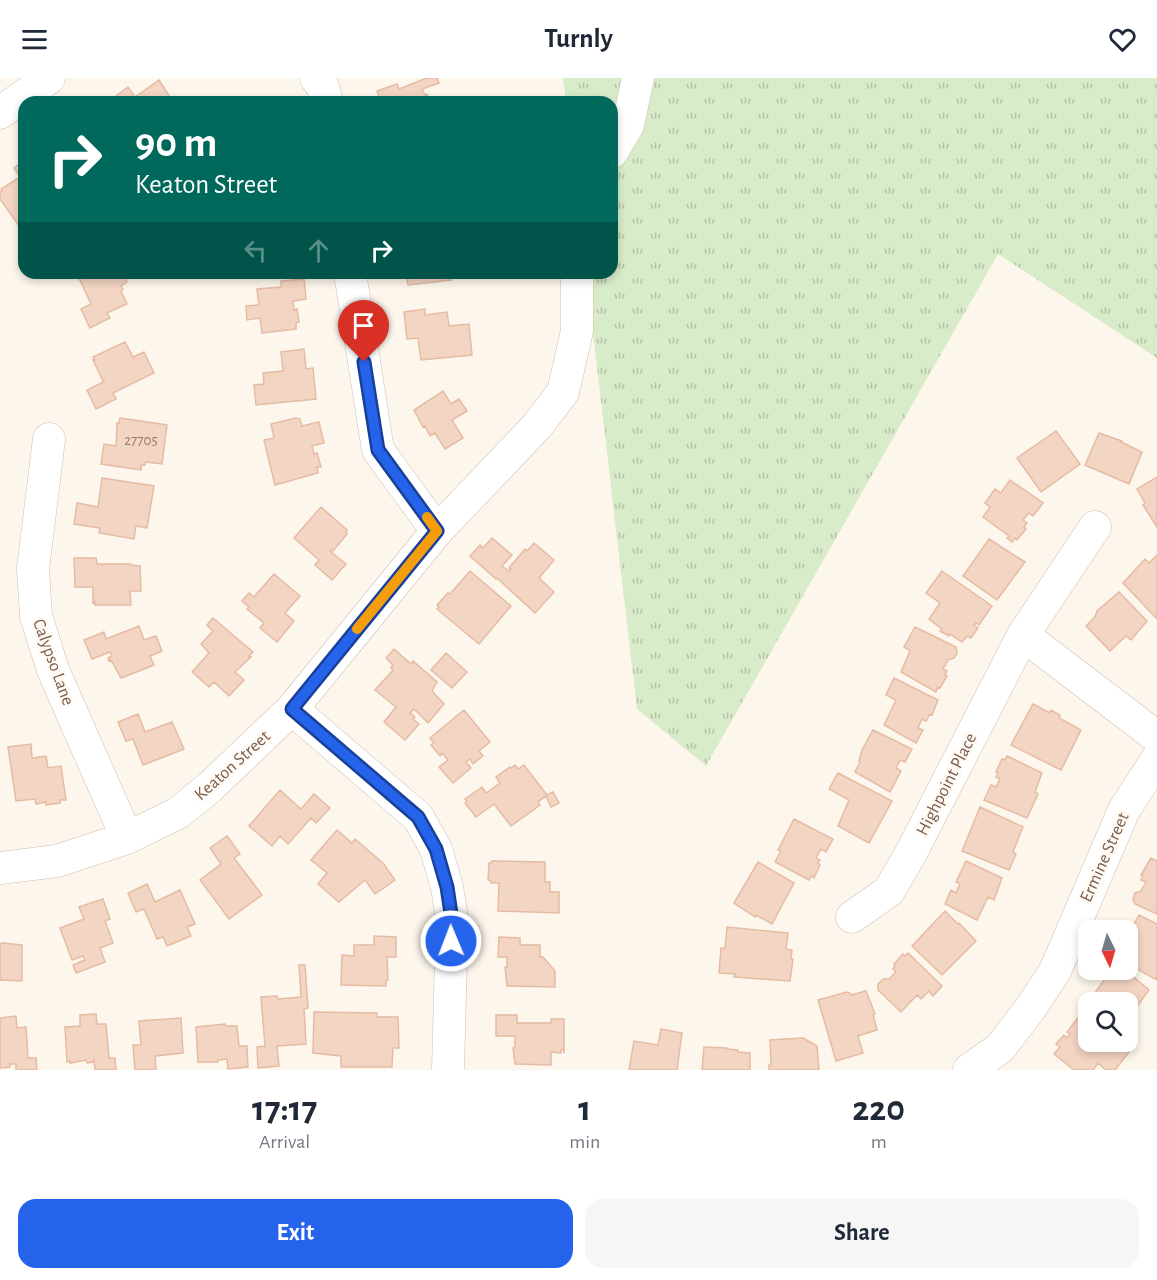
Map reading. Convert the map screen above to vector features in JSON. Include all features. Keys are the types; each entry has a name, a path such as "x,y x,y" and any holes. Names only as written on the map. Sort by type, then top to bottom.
{"street":[{"path":"24,96 49,78"},
{"path":"316,78 323,87 325,96"},
{"path":"618,142 628,125 638,78"},
{"path":"0,113 18,100"},
{"path":"351,279 378,450 437,531"},
{"name":"Keaton Street","path":"0,868 57,861 127,838 178,813 210,787 292,709 437,531 526,437 563,392 577,331 578,279"},
{"name":"Calypso Lane","path":"49,439 33,569 36,616 53,670 127,838"},
{"name":"Highpoint Place","path":"852,917 889,891 911,853 1023,635 1095,527"},
{"path":"1023,635 1157,737"},
{"path":"292,709 418,817 436,849 447,887 452,920 448,1070"},
{"name":"Ermine Street","path":"969,1070 1007,1059 1030,1009 1055,970 1124,810 1157,759"}],"green space":[{"path":"563,78 1157,78 1157,358 998,254 706,766 637,709 587,279 618,279 618,96 565,96"}],"building":[{"path":"427,78 437,78 439,83 422,89 428,96 379,96 377,91 397,84 399,89"},
{"path":"159,80 169,96 136,96"},
{"path":"128,87 134,96 116,96"},
{"path":"18,178 18,224 0,199 1,189"},
{"path":"79,279 126,279 127,282 121,286 123,290 121,291 127,304 107,313 110,318 90,328 81,309 91,304"},
{"path":"304,279 306,299 293,301 299,322 296,323 296,329 262,333 260,318 247,320 246,306 259,305 257,289 281,287 281,281"},
{"path":"407,279 451,280 408,285"},
{"path":"425,309 425,315 447,312 449,326 469,324 472,355 421,360 418,338 407,339 404,312"},
{"path":"125,342 133,357 144,352 154,373 113,393 116,399 96,409 87,390 105,381 93,357"},
{"path":"304,349 306,369 313,368 316,399 256,405 254,385 264,384 263,373 283,371 281,352"},
{"path":"443,391 451,404 459,399 467,411 452,420 463,438 445,449 435,433 430,436 414,410"},
{"path":"120,418 167,425 162,464 146,462 145,465 141,465 141,470 101,464 104,444 116,446 117,423"},
{"path":"300,419 302,426 319,422 324,443 312,446 314,454 317,453 321,467 317,467 318,473 275,485 264,440 274,438 271,424"},
{"path":"1056,431 1080,464 1041,492 1017,458"},
{"path":"1099,433 1122,441 1142,452 1129,484 1085,465"},
{"path":"1157,477 1157,527 1143,505 1145,503 1137,489"},
{"path":"102,478 154,486 147,528 136,526 134,539 99,533 100,528 74,524 77,503 98,507"},
{"path":"1010,480 1043,503 1033,516 1029,513 1023,520 1027,523 1024,527 1026,529 1017,540 1015,538 1012,542 1007,538 1009,536 983,517 990,507 985,503 995,489 1001,493"},
{"path":"321,507 347,530 347,534 333,551 331,549 330,551 346,564 332,580 315,565 319,560 294,538"},
{"path":"492,538 512,555 502,566 509,571 525,549 527,551 534,543 554,560 539,578 554,592 535,613 470,556 480,545 483,548"},
{"path":"989,539 1025,562 997,600 963,576"},
{"path":"1157,555 1157,619 1123,583 1145,559 1149,563"},
{"path":"74,558 96,558 97,564 140,566 141,591 130,591 131,605 95,605 93,587 75,587"},
{"path":"470,571 511,606 479,644 437,609 439,607 437,605"},
{"path":"942,571 992,606 979,625 976,623 974,625 978,628 971,638 967,636 962,642 940,631 942,629 929,619 940,603 926,593"},
{"path":"274,574 300,596 285,613 294,621 277,642 260,628 264,623 247,609 249,607 242,601 249,593 254,597"},
{"path":"1119,592 1147,621 1131,640 1126,636 1110,651 1086,626 1095,617 1097,611"},
{"path":"213,618 253,652 249,656 251,657 235,672 244,680 229,696 214,682 209,687 192,672 209,653 201,644 213,631 207,625"},
{"path":"139,626 144,640 156,636 162,651 150,656 154,665 121,678 111,660 109,661 108,658 112,656 110,652 92,659 84,640 104,632 106,639"},
{"path":"915,627 956,647 957,653 954,658 948,660 943,669 947,671 945,675 947,676 936,692 901,672 910,651 904,647"},
{"path":"394,649 411,664 413,661 437,682 432,691 444,704 428,723 414,709 410,713 419,724 405,740 384,722 396,707 375,690 393,670 391,668 393,665 386,658"},
{"path":"446,653 467,672 452,688 431,670"},
{"path":"894,678 938,700 932,715 930,714 926,721 922,719 918,728 923,730 916,743 884,725 896,700 886,695"},
{"path":"1033,704 1050,713 1051,710 1060,715 1059,718 1081,730 1061,770 1011,745"},
{"path":"464,710 490,742 479,751 483,756 473,764 470,759 466,762 471,768 453,783 439,767 448,760 442,753 440,756 431,745 434,743 430,738"},
{"path":"138,714 145,732 172,722 184,749 143,765 133,739 126,741 118,722"},
{"path":"873,730 912,749 905,762 900,760 896,768 901,771 890,792 855,772 862,750"},
{"path":"31,744 32,758 46,756 48,768 61,766 66,800 46,805 46,802 36,804 35,799 16,801 8,747"},
{"path":"1007,756 1042,773 1035,792 1038,794 1027,818 984,800 991,785 996,787 1000,779 996,777 998,773 996,772 1002,759 1005,760"},
{"path":"515,765 518,769 524,765 547,795 553,792 559,803 551,807 546,796 538,802 540,805 511,826 494,804 476,817 465,803 467,801 465,799 482,787 486,793 500,783 496,777"},
{"path":"838,773 892,801 869,843 838,826 849,800 829,789"},
{"path":"280,790 301,809 314,794 330,808 316,823 311,818 288,844 280,836 272,846 249,826"},
{"path":"980,807 1023,827 1009,870 962,851"},
{"path":"794,819 833,839 826,852 821,849 816,858 820,860 818,863 820,865 814,878 811,876 809,880 775,862 781,851 778,850"},
{"path":"337,830 352,843 355,839 383,863 395,880 375,894 365,880 339,902 318,884 327,873 311,860"},
{"path":"227,836 240,854 234,858 262,895 229,919 200,880 221,864 210,848"},
{"path":"1151,858 1157,861 1157,914 1135,904 1133,899 1135,893 1141,891 1146,882 1141,880 1143,875 1141,875"},
{"path":"492,861 545,862 545,882 550,882 550,892 559,892 559,913 498,911 499,883 491,883 488,880 489,863"},
{"path":"966,861 1002,878 994,900 988,897 977,920 945,904 951,890 956,893 960,884 956,882"},
{"path":"758,862 794,883 772,924 756,915 755,917 734,903"},
{"path":"147,884 155,902 180,890 195,924 187,927 191,936 167,946 163,937 157,939 144,909 136,912 128,893"},
{"path":"103,899 110,919 105,921 113,943 100,948 105,962 76,973 73,965 85,960 83,956 72,960 60,928 84,919 79,907"},
{"path":"945,911 976,941 942,975 912,946"},
{"path":"1139,915 1157,924 1157,980 1138,970 1136,920"},
{"path":"727,927 788,933 786,949 792,950 791,959 793,959 790,981 734,977 735,974 719,973 721,948 725,948"},
{"path":"374,936 396,937 396,957 387,957 386,986 341,985 342,955 354,956 354,945 374,945"},
{"path":"499,937 520,938 520,945 540,945 540,957 543,957 555,971 555,987 507,986 505,967 507,967 507,957 498,957"},
{"path":"0,944 22,945 22,981 0,980"},
{"path":"908,953 942,986 933,996 929,991 921,999 917,995 901,1012 878,990 878,984 883,979 889,979 896,972 893,969 894,964 903,954 905,956"},
{"path":"299,965 305,965 308,1008 304,1009 306,1044 277,1046 279,1066 258,1068 257,1047 265,1046 261,997 277,996 278,999 301,997"},
{"path":"1104,980 1137,980 1149,990 1138,1005 1138,992 1096,992"},
{"path":"866,991 875,1014 873,1015 877,1030 858,1036 863,1053 836,1061 818,1000 847,992 851,995"},
{"path":"314,1012 377,1013 376,1017 398,1017 399,1048 393,1048 392,1067 341,1067 341,1056 313,1053"},
{"path":"96,1014 97,1024 106,1024 109,1058 115,1058 116,1070 95,1070 94,1060 87,1063 86,1060 67,1062 65,1027 80,1026 80,1015"},
{"path":"496,1015 517,1015 517,1023 551,1023 551,1019 564,1019 564,1053 563,1049 561,1053 551,1052 551,1065 515,1064 513,1048 515,1047 515,1036 496,1036"},
{"path":"16,1016 17,1028 26,1027 28,1058 36,1058 37,1070 16,1070 16,1064 0,1068 0,1018"},
{"path":"181,1018 183,1053 155,1056 156,1070 135,1070 133,1045 141,1045 139,1021"},
{"path":"1078,1018 1078,1052 1129,1052 1115,1070 1106,1070 1098,1063 1093,1070 1074,1070 1054,1054 1060,1047 1056,1044 1064,1035 1067,1038 1070,1034 1067,1032"},
{"path":"225,1024 226,1026 237,1026 239,1046 247,1046 248,1067 228,1069 227,1059 218,1060 218,1062 198,1062 196,1027"},
{"path":"661,1029 682,1033 677,1070 629,1070 634,1041 658,1045"},
{"path":"803,1038 817,1046 819,1070 769,1070 769,1065 771,1065 770,1040"},
{"path":"704,1047 727,1048 750,1053 750,1070 702,1070"}],"slow traffic":[{"path":"357,629 437,531 427,517"}],"route":[{"path":"364,362 378,450 437,531 292,709 418,817 436,849 447,887 452,920 451,941"}]}
